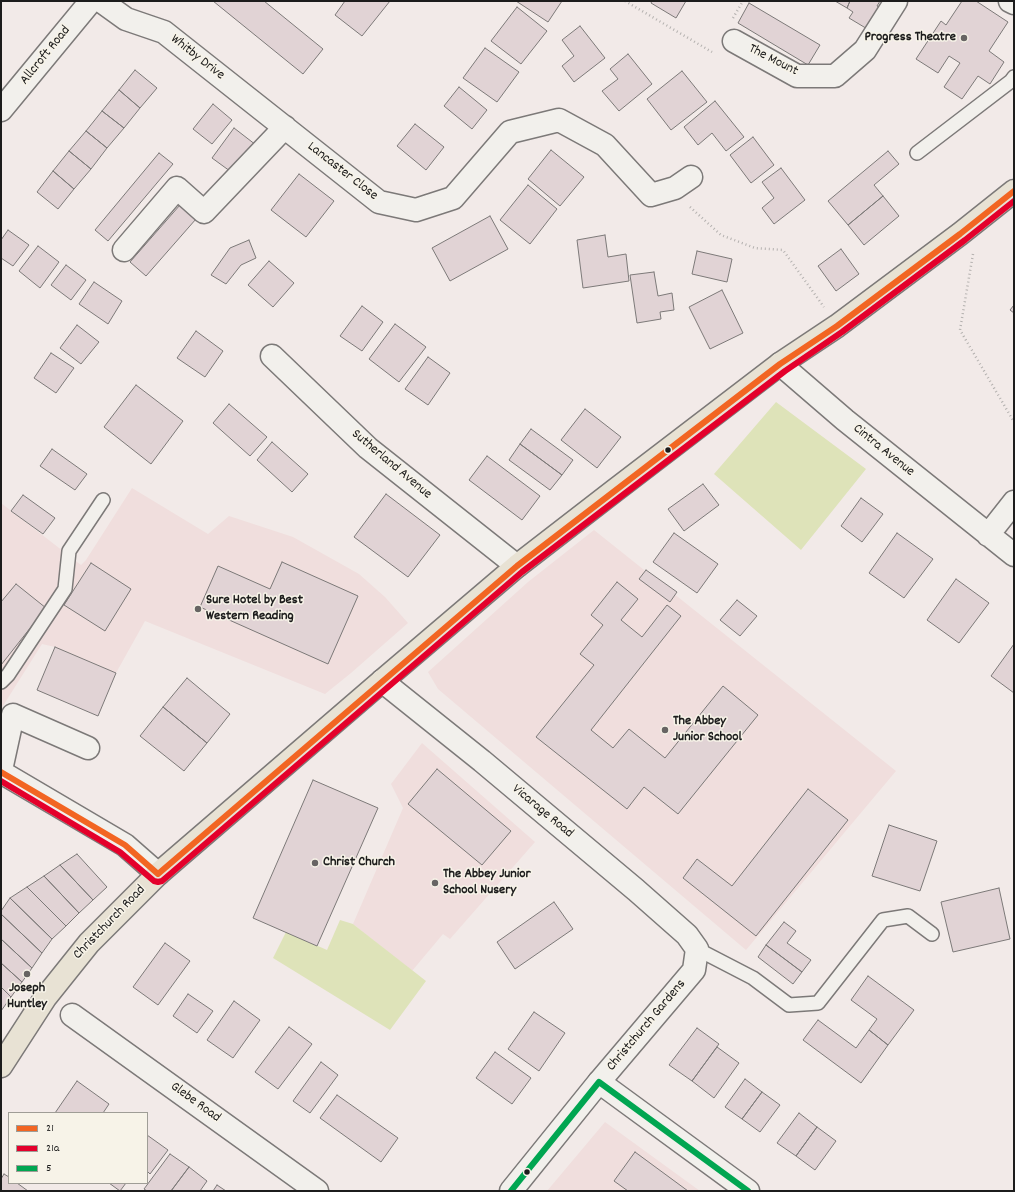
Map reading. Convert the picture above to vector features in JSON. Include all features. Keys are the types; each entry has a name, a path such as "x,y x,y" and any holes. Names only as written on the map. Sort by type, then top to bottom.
{"main road":[{"name":"Christchurch Road","path":"1,1066 44,998 88,943 158,874 517,566 780,364 837,326 960,234 1014,191"}],"street":[{"name":"Allcroft Road","path":"1,110 91,1"},
{"name":"Whitby Drive","path":"101,1 126,19 164,32 285,128"},
{"name":"The Mount","path":"733,30 797,76 835,76 865,50 896,1"},
{"path":"1010,1 1014,3"},
{"name":"Lancaster Close","path":"285,128 379,202 416,210 453,198 510,132 560,120 605,145 651,195 683,182"},
{"path":"124,250 177,188 204,212 285,128"},
{"name":"Sutherland Avenue","path":"272,356 368,448 517,566"},
{"name":"Cintra Avenue","path":"780,364 845,420 1014,555"},
{"path":"988,535 1014,502"},
{"name":"Vicarage Road","path":"382,681 482,761 636,890 687,935 697,949"},
{"path":"88,748 13,716 1,771 125,845 158,874"},
{"name":"Christchurch Gardens","path":"511,1191 599,1082 694,970 697,949"},
{"name":"Glebe Road","path":"72,1015 317,1191"},
{"path":"599,1082 748,1191"}],"lane":[{"path":"917,153 1011,81 1014,77"},
{"path":"1,682 8,674 65,589 69,551 103,500"},
{"path":"697,949 753,978 789,1005 818,1003 883,920 908,916 932,934"}],"path":[{"path":"625,1 713,52"},
{"path":"733,30 743,1"},
{"path":"683,182 693,211 721,235 755,248 783,250 837,326"},
{"path":"960,234 974,254 960,330 1014,422"}],"shaded area":[{"name":"Sure Hotel by Best Western Reading","path":"132,488 208,534 229,516 293,537 359,574 385,597 408,623 325,694 145,621 116,673 55,647 42,644 1,709 1,503 81,565 86,560"},
{"name":"The Abbey Junior School","path":"594,530 896,771 746,950 438,689 428,672 528,582"},
{"name":"The Abbey Junior School Nusery","path":"422,743 535,842 450,939 443,934 412,971 353,924 403,808 391,784"},
{"path":"605,1122 700,1191 547,1191"}],"green space":[{"path":"776,402 866,469 801,550 714,474"},
{"path":"340,920 353,924 426,981 390,1030 273,958 286,932 327,950"}],"building":[{"path":"213,1 264,1 323,49 303,74"},
{"path":"345,1 390,1 362,36 335,15"},
{"path":"516,1 562,1 548,22"},
{"path":"652,1 686,1 676,18 651,3"},
{"path":"835,1 850,1 847,8"},
{"path":"850,1 880,1 877,6 881,8 869,30 849,18 853,12 847,8"},
{"name":"Progress Theatre","path":"962,1 976,1 1008,22 989,51 1004,62 990,84 978,76 962,99 944,87 960,63 949,56 938,73 916,59 941,21 946,25"},
{"path":"749,3 820,45 808,65 738,23"},
{"path":"517,7 547,31 521,64 491,41"},
{"path":"580,26 605,58 574,82 562,66 574,56 562,40"},
{"path":"485,48 519,72 497,102 463,78"},
{"path":"628,54 652,84 619,111 602,91 618,79 610,69"},
{"path":"135,70 157,88 140,108 119,90"},
{"path":"682,71 707,102 671,130 647,99"},
{"path":"459,87 487,110 472,129 444,106"},
{"path":"119,90 140,108 124,128 102,111"},
{"path":"715,101 744,137 726,151 712,133 698,145 684,127"},
{"path":"213,104 232,120 212,144 193,129"},
{"path":"102,111 124,128 107,148 86,131"},
{"path":"415,124 444,147 426,170 397,146"},
{"path":"234,128 256,145 234,174 212,158"},
{"path":"86,131 107,148 91,169 69,151"},
{"path":"753,137 774,165 751,183 730,155"},
{"path":"551,150 584,177 560,206 528,179"},
{"path":"69,151 91,169 74,189 53,171"},
{"path":"888,151 899,164 874,185 883,196 848,225 828,201"},
{"path":"159,153 173,164 108,241 95,230"},
{"path":"781,168 805,200 774,224 762,208 774,198 762,182"},
{"path":"53,171 74,189 58,209 37,192"},
{"path":"299,174 334,201 306,237 271,210"},
{"path":"528,185 557,209 530,244 500,220"},
{"path":"883,196 899,216 864,245 848,225"},
{"path":"180,205 196,219 146,276 130,262"},
{"path":"490,216 508,249 450,281 432,248"},
{"path":"8,230 29,245 13,266 1,258 1,240"},
{"path":"605,235 608,257 626,254 629,281 583,288 577,240"},
{"path":"249,240 256,258 241,265 226,284 211,275 230,248"},
{"path":"38,246 59,262 40,288 19,271"},
{"path":"841,249 859,274 836,291 818,266"},
{"path":"697,251 732,259 727,282 692,274"},
{"path":"269,261 294,283 273,307 248,285"},
{"path":"66,265 86,280 71,300 51,285"},
{"path":"654,272 658,296 672,293 674,310 660,312 661,319 637,323 630,275"},
{"path":"94,282 122,301 108,324 79,304"},
{"path":"722,290 743,333 710,349 689,307"},
{"path":"1014,305 1014,313 1010,310"},
{"path":"362,306 383,322 362,351 340,336"},
{"path":"395,324 426,347 399,382 369,359"},
{"path":"77,325 99,342 81,364 60,348"},
{"path":"196,331 223,351 205,377 177,358"},
{"path":"51,353 74,368 56,393 34,378"},
{"path":"428,357 450,373 428,405 405,389"},
{"path":"136,385 183,421 151,464 104,427"},
{"path":"229,404 267,437 250,456 213,423"},
{"path":"585,409 621,437 597,468 561,440"},
{"path":"531,429 573,460 562,475 520,444"},
{"path":"272,442 308,474 292,492 257,460"},
{"path":"520,444 562,475 550,490 509,460"},
{"path":"52,449 87,474 75,490 40,466"},
{"path":"487,456 540,496 522,520 469,480"},
{"path":"703,484 719,505 684,531 668,509"},
{"path":"386,494 440,535 408,577 354,537"},
{"path":"23,495 55,518 43,534 11,511"},
{"path":"861,498 883,514 862,542 841,526"},
{"path":"674,533 718,564 697,593 653,562"},
{"path":"897,533 933,559 904,598 869,573"},
{"path":"282,562 358,596 328,664 200,607 218,566 270,589"},
{"path":"91,563 131,589 105,631 64,605"},
{"path":"646,570 677,592 670,602 639,579"},
{"path":"956,579 989,603 959,643 927,620"},
{"path":"617,582 638,599 621,620 642,637 667,605 681,616 591,730 613,748 629,729 665,758 723,686 758,715 678,814 644,787 627,809 536,737 594,665 580,654 603,625 591,615"},
{"path":"16,584 46,608 1,665 1,602"},
{"path":"737,600 757,616 740,636 720,620"},
{"path":"1014,644 1014,693 991,676"},
{"path":"55,647 116,673 98,716 37,690"},
{"path":"187,678 230,714 207,743 163,707"},
{"path":"163,707 207,743 184,771 140,736"},
{"path":"437,769 511,831 482,865 408,804"},
{"name":"Christ Church","path":"313,780 378,808 317,946 253,918"},
{"path":"808,789 848,820 756,936 683,878 697,859 732,886"},
{"path":"889,825 937,841 920,891 872,876"},
{"path":"77,854 107,887 93,900 60,865"},
{"path":"60,865 93,900 79,913 44,876"},
{"path":"44,876 79,913 66,926 27,887"},
{"path":"27,887 66,926 52,939 10,898"},
{"path":"999,888 1010,939 953,952 941,902"},
{"path":"10,898 52,939 42,953 1,914 1,911"},
{"path":"554,902 573,929 515,969 497,942"},
{"path":"1,914 42,953 32,968 1,939"},
{"path":"784,922 796,931 787,943 811,960 802,972 766,945"},
{"path":"1,939 32,968 22,982 1,963"},
{"path":"165,943 190,961 158,1005 133,987"},
{"path":"766,945 802,972 793,984 758,957"},
{"path":"1,963 22,982 11,997 1,987"},
{"path":"868,976 914,1010 888,1045 869,1030 877,1019 851,1000"},
{"path":"1,987 11,997 1,1011"},
{"path":"188,994 213,1011 197,1033 173,1016"},
{"path":"234,1001 260,1020 233,1058 207,1040"},
{"path":"534,1012 565,1033 539,1071 508,1049"},
{"path":"818,1020 856,1048 869,1030 888,1045 861,1083 803,1040"},
{"path":"289,1027 312,1044 278,1089 255,1072"},
{"path":"697,1028 719,1044 692,1081 669,1065"},
{"path":"717,1047 739,1063 714,1098 692,1081"},
{"path":"495,1052 531,1078 512,1104 476,1078"},
{"path":"321,1062 338,1075 310,1113 293,1101"},
{"path":"745,1079 762,1092 742,1119 725,1107"},
{"path":"77,1081 109,1104 104,1112 56,1112"},
{"path":"762,1092 780,1105 760,1132 742,1119"},
{"path":"337,1095 398,1138 381,1162 320,1118"},
{"path":"799,1113 817,1127 796,1156 777,1143"},
{"path":"817,1127 836,1141 815,1170 796,1156"},
{"path":"148,1136 168,1150 150,1174 148,1172"},
{"path":"635,1152 688,1191 628,1191 614,1181"},
{"path":"170,1154 189,1167 171,1191 147,1191 144,1189"},
{"path":"189,1167 207,1181 200,1191 171,1191"},
{"path":"4,1174 8,1176 8,1184 18,1184 28,1191 1,1191 1,1179"},
{"path":"110,1184 125,1184 120,1191"},
{"path":"217,1185 226,1191 213,1191"}],"transit line":[{"name":"21","path":"1,772 125,845 158,874 517,566 780,364 837,326 960,234 1014,191"},
{"name":"21a","path":"1,781 120,852 154,881 162,881 522,572 785,371 842,332 965,240 1014,201"},
{"name":"5","path":"511,1191 599,1082 748,1191"}],"place":[{"name":"Progress Theatre","path":"964,38"},
{"name":"Sure Hotel by Best Western Reading","path":"198,609"},
{"name":"The Abbey Junior School","path":"665,730"},
{"name":"Christ Church","path":"315,863"},
{"name":"The Abbey Junior School Nusery","path":"435,883"},
{"name":"Joseph Huntley","path":"27,974"}]}
